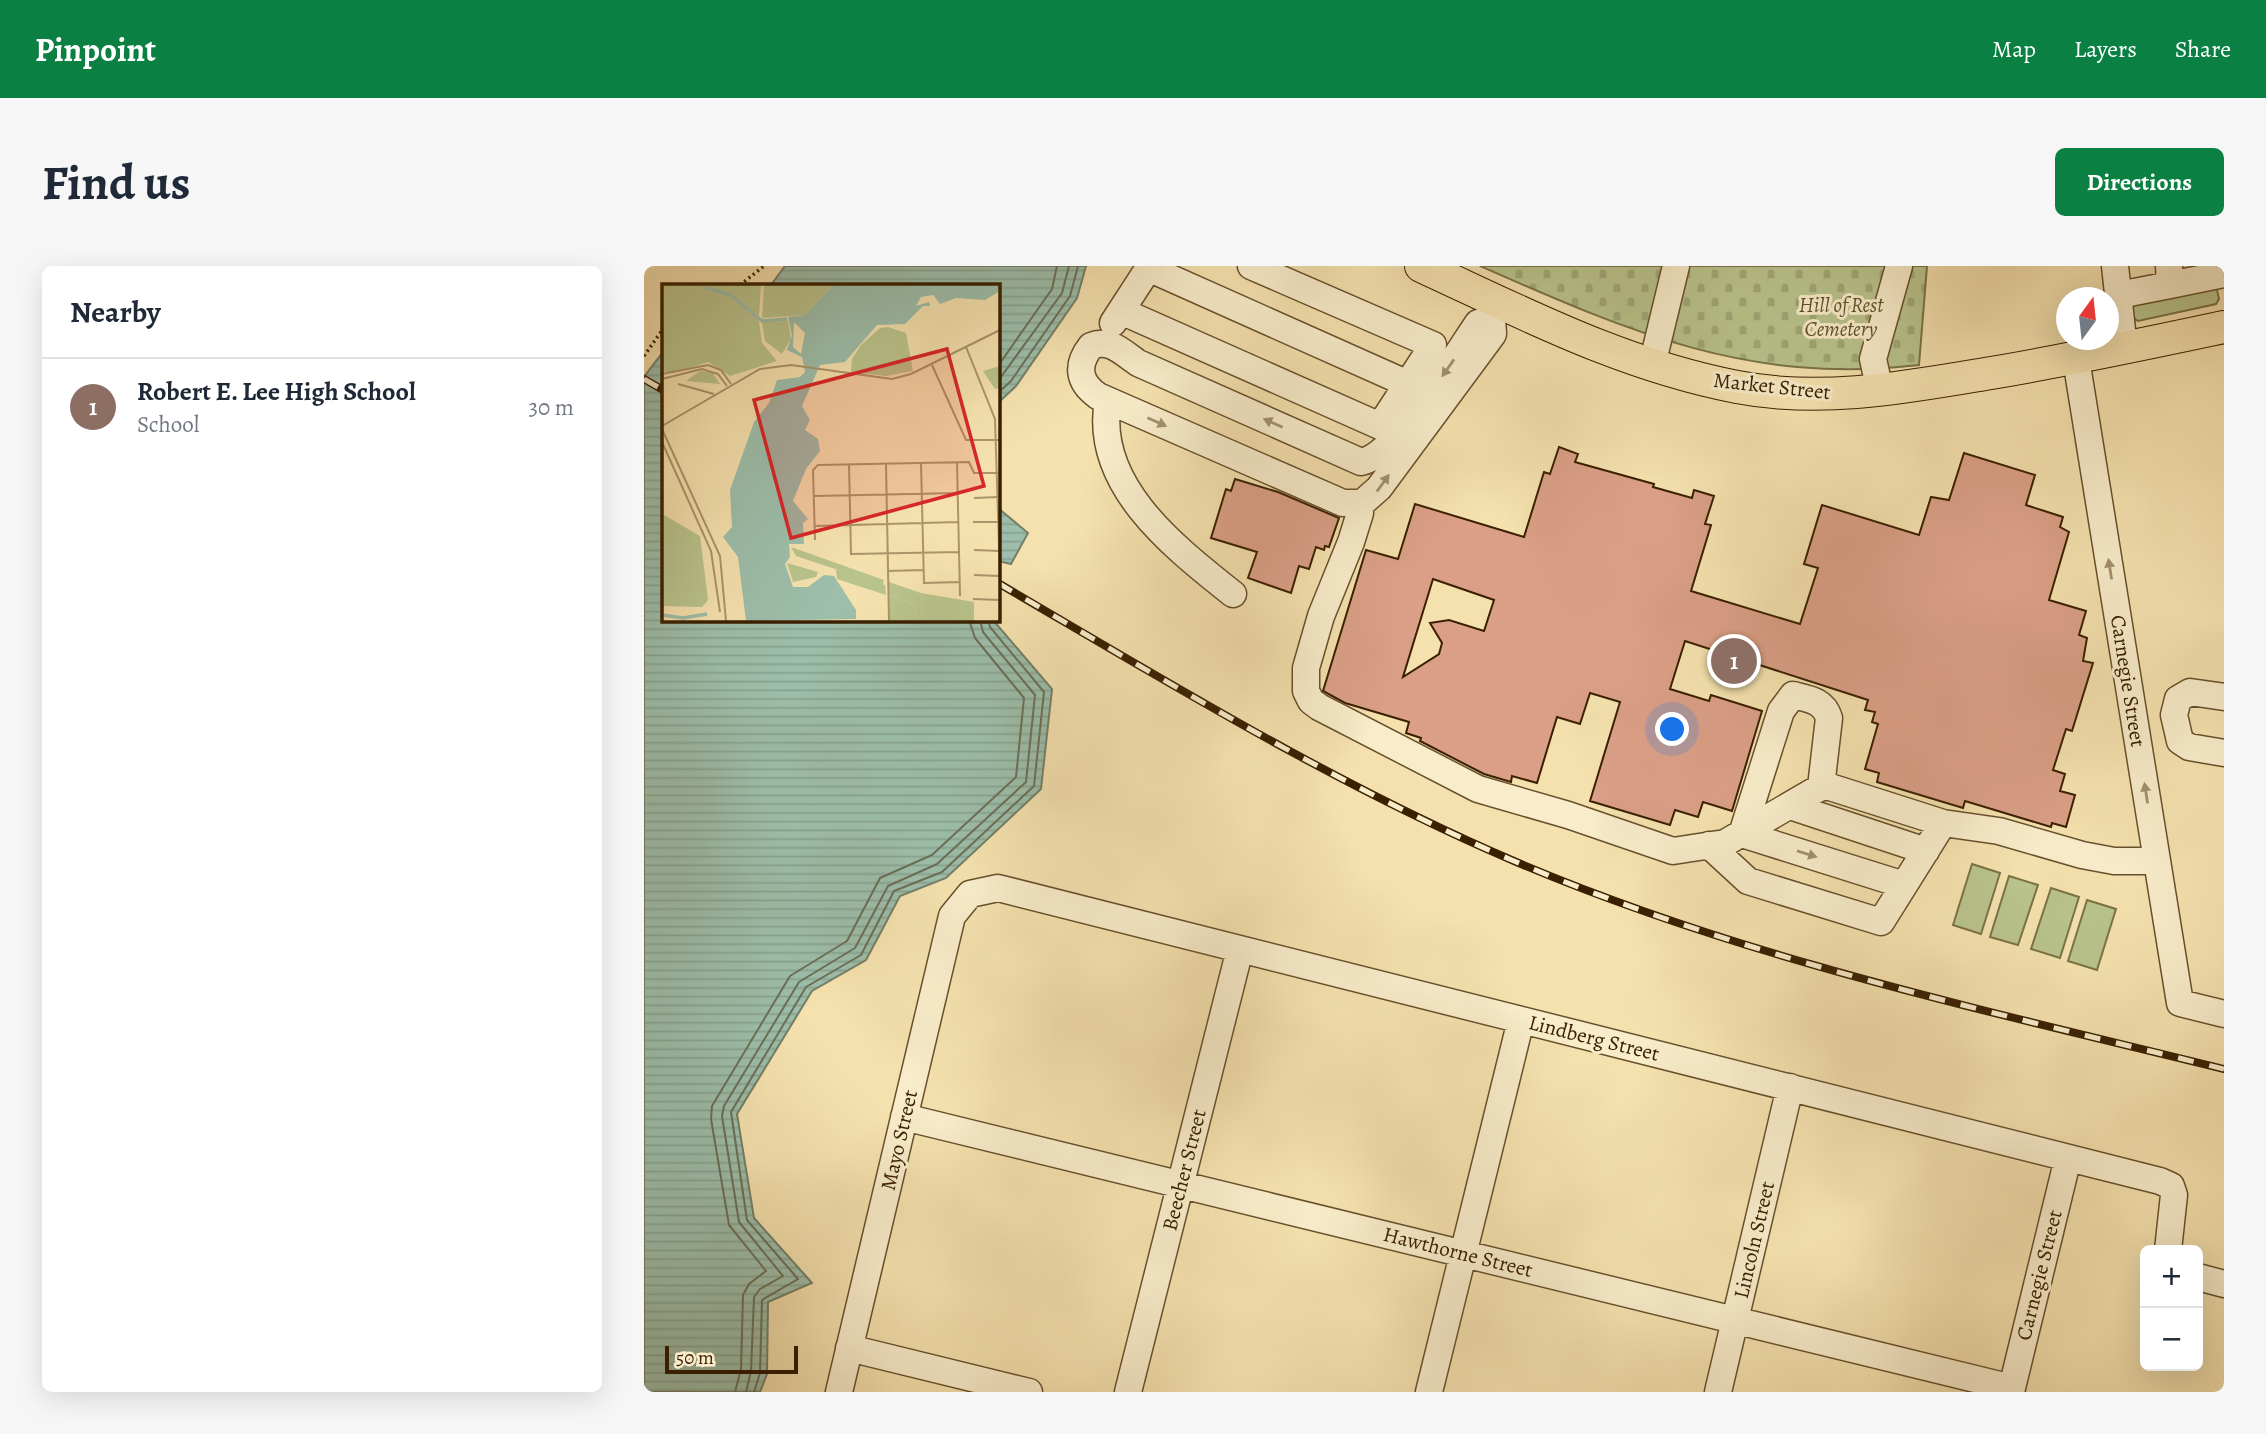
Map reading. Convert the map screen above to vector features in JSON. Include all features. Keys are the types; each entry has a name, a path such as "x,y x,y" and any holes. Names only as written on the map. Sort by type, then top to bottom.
{"main road":[{"name":"Market Street","path":"1421,266 1497,312 1601,350 1739,387 1821,395 1880,391 2076,359 2224,327"}],"street":[{"path":"1100,342 1111,345 1138,363 1361,462 1373,460 1408,384 1433,345 1251,266"},
{"path":"1652,365 1676,266"},
{"path":"1880,391 1873,359 1899,266"},
{"path":"2115,266 2118,287"},
{"path":"1408,384 1149,267 1100,342 1091,346 1080,368 1082,381 1089,390 1108,401 1343,503 1359,504 1371,498 1486,344 1493,334 1497,312"},
{"path":"2124,348 2119,295 2169,276 2224,274"},
{"path":"1121,310 1386,434"},
{"path":"1386,434 1478,323 1497,312"},
{"name":"Carnegie Street","path":"2076,359 2180,1003 2224,1014"},
{"path":"1108,401 1104,425 1109,454 1128,492 1172,545 1233,594"},
{"path":"1359,504 1360,513 1309,653 1305,679 1311,701 1335,717 1478,789 1568,815 1673,851 1725,842 1821,787 1943,823 2000,831 2114,861 2157,860"},
{"path":"2224,697 2190,692 2178,699 2174,715 2180,741 2189,747 2224,753"},
{"path":"1742,834 1782,711 1793,695 1817,702 1826,709 1829,718 1821,787"},
{"path":"1790,806 1926,851"},
{"path":"1709,845 1748,881 1881,922 1943,823"},
{"path":"1742,834 1904,885"},
{"name":"Lindberg Street","path":"970,894 998,888 1790,1087 2171,1186 2174,1195 2168,1241"},
{"name":"Mayo Street","path":"839,1392 952,916 970,894"},
{"name":"Beecher Street","path":"1128,1392 1240,949"},
{"path":"1429,1392 1521,1020"},
{"name":"Lincoln Street","path":"1718,1392 1790,1087"},
{"name":"Hawthorne Street","path":"904,1117 2011,1390"},
{"name":"Carnegie Street","path":"2011,1390 2068,1158"},
{"path":"2203,1278 2224,1284"},
{"path":"849,1348 1029,1392"}],"path":[{"path":"741,284 764,266"},
{"path":"644,356 662,330"}],"green space":[{"name":"Hill of Rest Cemetery","path":"1480,266 1927,266 1919,365 1858,369 1800,367 1745,360 1640,332"},
{"path":"2216,285 2219,299 2216,304 2138,321 2132,317 2131,301"},
{"path":"1972,864 2000,873 1981,934 1953,925"},
{"path":"2009,876 2038,885 2018,945 1990,937"},
{"path":"2051,888 2079,897 2060,958 2031,949"},
{"path":"2087,900 2116,909 2097,970 2068,961"}],"water":[{"path":"785,266 1086,266 1077,298 1016,386 999,402 999,284 772,284"},
{"path":"662,353 662,621 994,621 1052,689 1041,789 946,878 900,896 866,960 812,991 737,1114 754,1218 812,1283 768,1302 767,1374 760,1392 644,1392 644,377"},
{"path":"999,509 1028,533 1011,564 999,561"}],"building":[{"path":"1559,447 1578,454 1575,462 1654,484 1653,487 1692,498 1694,490 1714,496 1705,524 1711,525 1691,591 1800,624 1818,568 1804,564 1822,505 1919,535 1931,497 1949,500 1964,453 2035,475 2026,505 2063,517 2060,527 2069,532 2049,600 2086,611 2079,635 2087,638 2083,661 2093,663 2072,731 2066,729 2053,770 2065,774 2060,791 2075,795 2066,827 2052,823 2051,827 1965,801 1963,808 1877,782 1879,773 1865,769 1878,724 1872,722 1875,712 1865,710 1868,700 1685,641 1670,689 1709,701 1711,695 1762,711 1732,811 1703,802 1698,817 1675,810 1670,825 1590,801 1620,702 1590,693 1580,724 1557,717 1537,783 1512,776 1511,782 1484,774 1420,741 1421,738 1406,733 1409,722 1345,703 1323,691 1366,550 1398,559 1415,504 1524,537 1544,472 1550,474","holes":["1433,579 1494,600 1484,631 1449,620 1430,623 1442,643 1439,654 1403,677"]},
{"path":"1235,479 1278,492 1339,518 1329,547 1325,546 1324,550 1316,547 1309,569 1299,566 1291,593 1248,578 1257,552 1211,538 1226,489 1231,491"}],"railway":[{"path":"644,379 662,389"},
{"path":"999,584 1316,765 1381,799 1514,861 1687,926 1776,954 1954,1003 2224,1069"}],"place":[{"name":"Robert E. Lee High School","path":"1734,661"}]}
